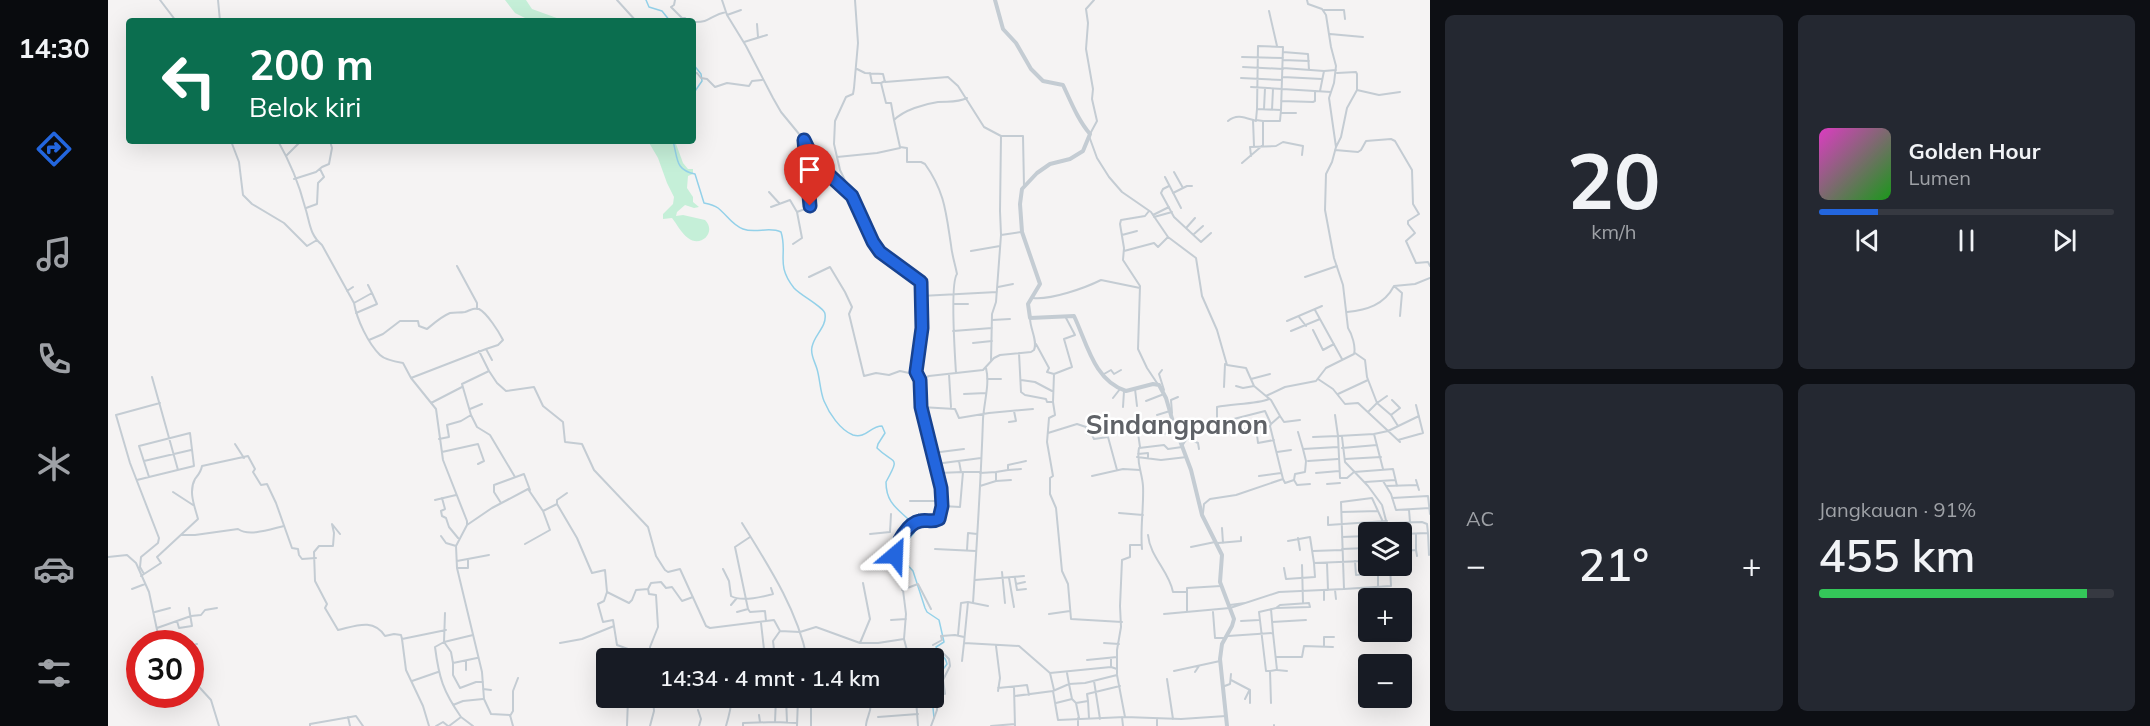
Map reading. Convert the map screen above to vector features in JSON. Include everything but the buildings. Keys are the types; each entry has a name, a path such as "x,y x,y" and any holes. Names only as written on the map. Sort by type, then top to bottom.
{"street":[{"path":"160,0 174,18"},
{"path":"218,0 220,18"},
{"path":"617,0 633,18"},
{"path":"675,0 671,7 682,18"},
{"path":"722,0 727,14 781,112 804,140 814,161 852,196"},
{"path":"855,0 858,40 853,94 846,97 834,126 833,135 840,170 877,248 921,280 922,328 916,372 920,380 921,407 941,488 942,506 939,519 934,522 918,521 911,524 896,549 895,559 900,571 906,619 904,639 906,648"},
{"path":"996,0 1004,29 1016,42 1024,60 1043,81 1063,85 1078,118 1089,135 1094,152 1109,177 1124,193 1149,210 1168,237 1196,258 1202,296 1217,330 1229,367 1246,368 1254,387 1267,397 1284,422 1300,420"},
{"path":"1024,187 1037,173 1050,164 1073,158 1083,151 1097,121 1086,49 1088,23 1086,9 1094,0"},
{"path":"1306,0 1308,4 1324,10 1344,10 1345,19"},
{"path":"696,24 706,23 717,14 741,10"},
{"path":"1324,10 1328,21 1336,71 1329,102 1334,123 1335,149"},
{"path":"1269,11 1277,46"},
{"path":"757,24 758,37"},
{"path":"1329,34 1363,37"},
{"path":"744,42 767,35"},
{"path":"1228,121 1233,117 1242,116 1255,120 1280,121 1283,47 1258,46 1257,109 1255,120 1254,146"},
{"path":"1283,52 1308,53 1309,70"},
{"path":"1242,57 1309,61"},
{"path":"1243,67 1357,73 1357,90 1347,108 1341,137 1326,174 1325,210 1337,266 1344,285 1342,289 1348,328 1352,333 1355,353 1365,360 1368,380 1377,403 1391,415 1398,426"},
{"path":"857,69 883,74 885,81"},
{"path":"1320,92 1324,71"},
{"path":"696,73 715,87 727,83 749,86 752,81 763,80"},
{"path":"870,73 872,83 948,77 955,82 967,98 984,127 1001,136 1006,134 1023,136 1024,187 1020,204 1022,231 1039,280 1039,287 1028,304 1031,330 1049,368 1047,372 1054,374 1072,367 1064,339 1075,335 1065,316"},
{"path":"1241,78 1322,79"},
{"path":"880,83 886,103 891,103 901,147"},
{"path":"1251,87 1331,92"},
{"path":"1264,109 1265,88"},
{"path":"1272,110 1273,89"},
{"path":"1357,90 1379,94 1400,93"},
{"path":"1281,101 1313,102 1315,91"},
{"path":"894,120 905,113 936,103 955,102 967,98"},
{"path":"1257,109 1296,113"},
{"path":"1242,163 1263,145 1263,121"},
{"path":"991,361 992,320 998,287 1001,235 999,211 1001,136"},
{"path":"1335,149 1358,152 1366,141 1391,139 1395,141 1412,170 1413,204 1419,214 1408,221 1415,234 1406,240 1416,263 1428,262 1430,266"},
{"path":"797,212 810,207 804,140"},
{"path":"1251,156 1250,148 1254,146 1276,146 1284,142 1302,146 1302,155"},
{"path":"232,144 239,164 244,196 284,223 307,246 317,240"},
{"path":"280,144 287,155 306,208 308,225 322,245 354,303 356,313 369,340 380,355 403,363 411,378 438,413 439,439 445,466 467,525"},
{"path":"287,155 298,144"},
{"path":"294,179 313,173 330,163 331,144"},
{"path":"837,157 907,148 907,162 925,164 942,192 957,272 953,278 956,374"},
{"path":"306,208 317,204 318,185 324,177 320,168"},
{"path":"1174,172 1183,188"},
{"path":"1165,177 1181,207"},
{"path":"1169,186 1161,193 1174,217 1201,242 1211,233"},
{"path":"1173,193 1192,186"},
{"path":"769,192 779,203"},
{"path":"771,207 790,201 797,212 802,238 793,244"},
{"path":"1154,216 1169,207"},
{"path":"1149,210 1145,216 1121,220 1122,235 1125,262 1140,288 1138,345 1147,368 1165,395"},
{"path":"1154,216 1172,212"},
{"path":"1186,227 1195,218"},
{"path":"1194,234 1203,226"},
{"path":"1001,235 1022,231"},
{"path":"1122,235 1137,231"},
{"path":"1124,251 1154,243 1158,247 1168,237"},
{"path":"971,251 1000,246"},
{"path":"411,378 498,345 503,341 495,326 477,309 477,303 457,266"},
{"path":"1305,278 1337,266"},
{"path":"809,276 830,267 845,291 852,307 849,314 864,376 875,373 889,375 900,371 909,374 916,372"},
{"path":"1033,298 1045,298 1087,287 1102,280 1140,288"},
{"path":"1347,312 1377,305 1394,286 1399,284 1429,281"},
{"path":"998,287 1013,284"},
{"path":"356,313 377,304 368,285"},
{"path":"1394,286 1402,293 1400,316"},
{"path":"347,291 352,287"},
{"path":"921,296 997,292"},
{"path":"354,303 372,293"},
{"path":"954,304 968,304"},
{"path":"1287,321 1322,306"},
{"path":"369,340 383,334 400,321 417,321 420,326 427,329 435,320 442,319 449,314 477,309"},
{"path":"1315,310 1342,359"},
{"path":"1030,318 1075,317 1102,375 1122,390 1123,407"},
{"path":"1299,317 1306,326"},
{"path":"992,320 1010,319"},
{"path":"1291,331 1320,319"},
{"path":"953,332 992,328"},
{"path":"1313,330 1323,350 1334,344"},
{"path":"973,343 992,341"},
{"path":"920,380 929,376 980,371 1000,355 1031,352 1036,344"},
{"path":"486,349 492,360"},
{"path":"479,351 497,383 506,391 534,387 543,406 563,422 565,442 582,444 594,470 648,527 656,556 665,570 668,572 680,569 708,628 775,620 780,631"},
{"path":"1019,352 1022,393 1053,402"},
{"path":"1217,423 1217,407 1259,402 1285,387 1316,381 1326,368 1355,353"},
{"path":"1224,387 1226,361"},
{"path":"973,603 986,368"},
{"path":"1102,375 1111,370 1114,374 1122,370"},
{"path":"1162,370 1159,374 1187,457 1203,517 1219,543 1222,555 1219,575 1221,586 1232,606 1233,622 1226,637 1220,661 1227,726"},
{"path":"431,403 462,387 463,383 489,371"},
{"path":"949,374 951,408"},
{"path":"1054,374 1053,402 1056,415 1050,418 1048,433 1048,452 1053,476 1050,478 1050,494 1056,507 1062,571 1068,584 1071,620 1122,622"},
{"path":"1251,379 1270,374"},
{"path":"152,377 178,470"},
{"path":"987,379 1001,379"},
{"path":"1318,379 1338,394 1345,404 1356,403 1368,412 1399,441 1430,431"},
{"path":"1021,380 1035,382 1053,391"},
{"path":"1338,394 1368,380"},
{"path":"1113,398 1122,390 1159,385"},
{"path":"1236,386 1254,387"},
{"path":"462,387 477,427 490,435 515,477"},
{"path":"1135,389 1137,405"},
{"path":"964,394 986,393"},
{"path":"1146,401 1165,395"},
{"path":"1368,412 1387,396"},
{"path":"1171,413 1171,400 1179,397"},
{"path":"1391,415 1400,408 1392,400"},
{"path":"142,575 141,557 158,543 159,538 116,415 160,403"},
{"path":"470,409 482,404"},
{"path":"1416,405 1423,433"},
{"path":"921,407 955,409 958,418 1033,409"},
{"path":"1009,422 1016,421 1014,411"},
{"path":"1140,447 1164,445 1173,449 1182,446 1198,428 1265,411 1286,489"},
{"path":"1157,415 1171,413"},
{"path":"439,439 449,437 447,425 471,415"},
{"path":"1335,415 1344,459 1382,504 1385,522"},
{"path":"1206,425 1213,435 1270,425 1280,416"},
{"path":"1313,437 1374,434 1388,431 1419,416"},
{"path":"1123,726 1117,669 1122,622 1120,606 1122,560 1130,557 1130,545 1142,547 1143,486 1136,418"},
{"path":"1048,433 1077,424 1086,427 1087,435 1092,435 1094,439 1108,437 1118,470"},
{"path":"1161,435 1176,430"},
{"path":"1298,432 1306,461 1305,472 1294,475 1294,480 1297,485 1310,484"},
{"path":"137,480 194,466 190,433 140,446 149,477"},
{"path":"1374,434 1383,469"},
{"path":"1257,435 1258,443 1274,440"},
{"path":"1326,484 1339,484 1340,436"},
{"path":"1188,437 1198,443 1199,449"},
{"path":"235,444 244,458"},
{"path":"442,452 478,444 484,461 478,464"},
{"path":"1342,448 1377,445"},
{"path":"1303,449 1338,447"},
{"path":"932,453 964,449"},
{"path":"144,461 192,450"},
{"path":"1277,452 1291,450"},
{"path":"1138,455 1161,460 1187,457"},
{"path":"142,575 160,563 156,556 198,519 193,505 194,485 202,466 248,456 255,470 253,472 261,485 267,484 292,548 298,549 302,559 315,558"},
{"path":"1344,459 1381,457"},
{"path":"943,463 981,458"},
{"path":"1306,461 1338,459"},
{"path":"942,506 960,507 962,472 959,461"},
{"path":"1008,470 1008,465 1026,461"},
{"path":"440,467 445,466"},
{"path":"938,473 981,473 1021,469"},
{"path":"1340,478 1347,478 1354,472 1394,469 1397,486"},
{"path":"1092,476 1118,470 1140,470"},
{"path":"1316,473 1339,471"},
{"path":"996,472 996,481"},
{"path":"1259,476 1281,473"},
{"path":"501,503 494,486 524,474 543,511 549,530 525,544"},
{"path":"980,486 996,481 1011,480"},
{"path":"1203,517 1204,504 1209,500 1294,480"},
{"path":"1365,482 1396,480"},
{"path":"1416,480 1419,490"},
{"path":"1383,481 1396,510 1430,508"},
{"path":"1386,486 1418,485"},
{"path":"941,488 948,488"},
{"path":"510,716 490,714 484,699 483,682 458,568 456,546 458,538 467,525 501,503 530,489"},
{"path":"173,492 193,505"},
{"path":"543,511 557,504 557,500 567,493"},
{"path":"435,500 456,495"},
{"path":"1392,498 1428,496 1430,514"},
{"path":"442,498 445,510 441,511 442,516 446,518 449,527 458,538"},
{"path":"1344,589 1342,501 1374,499 1385,522"},
{"path":"910,501 942,501"},
{"path":"557,504 577,538 592,573 605,570 608,592 604,601 599,603 598,608 603,622 613,620 617,645 624,648"},
{"path":"1341,512 1378,510"},
{"path":"1409,510 1410,522"},
{"path":"1119,513 1143,515"},
{"path":"870,534 890,531 891,514"},
{"path":"1328,517 1328,525 1358,524"},
{"path":"1412,522 1427,524 1429,555"},
{"path":"742,523 782,591 804,648"},
{"path":"340,534 333,524 333,546 316,547 314,552 316,582 327,604 324,608 338,630 362,623 379,628 385,636 401,635 406,669 429,726"},
{"path":"181,534 195,535 238,529 243,532 256,532 284,526"},
{"path":"1219,543 1222,528"},
{"path":"967,550 968,533 977,534"},
{"path":"1412,534 1428,533"},
{"path":"1416,534 1416,556"},
{"path":"1148,535 1155,558 1171,581 1173,592 1186,592"},
{"path":"441,536 446,543 456,546"},
{"path":"1342,537 1358,536"},
{"path":"750,537 735,549 748,609 751,612 765,611 766,621"},
{"path":"1191,546 1241,541 1241,537"},
{"path":"1288,541 1310,537 1315,577"},
{"path":"1299,538 1300,550"},
{"path":"934,549 976,551"},
{"path":"1313,551 1358,549"},
{"path":"1412,550 1416,550"},
{"path":"108,557 123,554 130,556 153,599 157,628 191,616 201,615 205,610 217,608"},
{"path":"457,561 489,555"},
{"path":"458,568 468,568 468,559"},
{"path":"1314,563 1356,561 1355,574 1358,574"},
{"path":"1327,563 1328,590"},
{"path":"1302,565 1303,603"},
{"path":"1284,568 1286,579 1320,577"},
{"path":"723,569 729,581 731,596 736,598 746,600 782,591"},
{"path":"891,573 900,571"},
{"path":"1002,572 1005,603"},
{"path":"975,580 1024,576"},
{"path":"1378,576 1378,587"},
{"path":"1164,614 1212,610 1248,603 1276,592 1391,586 1390,576"},
{"path":"1015,577 1017,590 1026,589"},
{"path":"1009,578 1014,607"},
{"path":"650,648 658,627 656,595 649,594 648,589 651,583 660,582 666,588 672,587 682,601 693,597"},
{"path":"1016,584 1025,582"},
{"path":"860,643 870,617 863,583"},
{"path":"132,589 146,584"},
{"path":"902,590 916,584 931,609"},
{"path":"1187,612 1187,588 1221,586"},
{"path":"771,588 773,594"},
{"path":"608,592 629,603 633,599 635,590 648,589"},
{"path":"1335,589 1336,599"},
{"path":"1323,590 1324,600"},
{"path":"730,605 736,598"},
{"path":"962,661 968,602"},
{"path":"958,635 961,603 988,606"},
{"path":"1276,608 1303,603 1309,603 1310,607 1276,608 1259,612 1266,671 1287,670"},
{"path":"154,612 170,608"},
{"path":"177,621 179,628 191,627 189,608"},
{"path":"737,612 748,609"},
{"path":"1271,609 1277,670"},
{"path":"1212,610 1215,638 1273,633"},
{"path":"1049,614 1070,611"},
{"path":"445,613 444,642 451,652 453,675 460,688 483,682"},
{"path":"1252,616 1259,615"},
{"path":"891,620 906,619"},
{"path":"1241,621 1259,620"},
{"path":"1272,622 1306,620"},
{"path":"761,621 764,648"},
{"path":"560,643 584,638 614,626"},
{"path":"780,631 800,632 816,627 860,643 904,639"},
{"path":"402,639 446,630"},
{"path":"774,648 773,641 780,631"},
{"path":"473,635 444,642 435,647 438,672 443,687 461,717 473,726"},
{"path":"933,645 942,640 944,636 964,637"},
{"path":"1324,645 1324,637 1334,637"},
{"path":"964,643 1019,646 1050,673 1058,720 1123,717 1181,719 1226,716"},
{"path":"1104,643 1119,644"},
{"path":"996,646 1000,678 998,690 1027,686 1029,695"},
{"path":"1276,657 1302,657 1304,646 1333,647"},
{"path":"945,654 950,659 950,666 944,680 945,694"},
{"path":"1087,660 1117,657"},
{"path":"453,663 477,658"},
{"path":"1111,658 1111,668"},
{"path":"466,661 466,670"},
{"path":"1174,671 1220,661"},
{"path":"1195,672 1199,666"},
{"path":"1050,673 1117,669"},
{"path":"1270,671 1271,703"},
{"path":"411,681 438,672"},
{"path":"1067,673 1072,699 1076,703 1078,726"},
{"path":"1222,687 1230,684 1231,674"},
{"path":"1015,696 1054,691 1069,684 1118,675"},
{"path":"513,726 510,716 513,711 513,691 518,678"},
{"path":"1167,679 1173,719"},
{"path":"1094,680 1100,719"},
{"path":"1230,680 1250,690"},
{"path":"1089,718 1087,694 1120,686"},
{"path":"991,726 1015,725 1014,687"},
{"path":"483,689 491,690"},
{"path":"1245,699 1250,690"},
{"path":"1250,690 1250,703"},
{"path":"204,692 211,700 219,726"},
{"path":"453,705 463,701 484,699"},
{"path":"1056,703 1072,699"},
{"path":"1076,703 1088,701"},
{"path":"627,726 628,708"},
{"path":"650,726 654,708"},
{"path":"726,726 728,713 732,708"},
{"path":"775,722 776,708"},
{"path":"786,708 787,722"},
{"path":"743,726 743,723 760,722 787,722 797,725 798,708"},
{"path":"811,708 811,726"},
{"path":"866,726 871,708"},
{"path":"917,708 918,726"},
{"path":"931,726 937,708"},
{"path":"698,710 699,726"},
{"path":"878,717 918,714"},
{"path":"759,715 760,722"},
{"path":"310,726 356,716 363,726"},
{"path":"348,717 350,726"},
{"path":"436,726 443,722 448,726 461,717"},
{"path":"1157,719 1157,726"},
{"path":"1181,719 1182,726"},
{"path":"336,720 337,726"}],"green space":[{"path":"505,0 526,0 532,9 557,18 525,18 515,13"},
{"path":"650,144 676,144 683,163 688,169 693,169 693,174 688,176 687,188 693,197 693,202 699,207 685,205 676,216 683,215 705,220 709,229 708,234 702,240 693,241 688,238 672,218 663,219 663,214 673,204 674,197"}],"waterway":[{"path":"646,0 649,7 662,11 668,18"},
{"path":"696,68 701,74 702,81 696,90"},
{"path":"674,144 678,163 684,170 695,174 704,203 716,207 743,229 781,232 783,266 788,280 797,291 824,311 824,323 813,343 812,350 824,401 835,421 848,433 857,436 882,426 885,433 877,448 894,461 886,482 889,497 895,507 915,526 914,533 903,546 904,561 913,571 927,612 939,620 944,642 937,648"},
{"path":"944,658 947,664 944,668"},
{"path":"933,708 934,718"}],"district":[{"name":"Sindangpanon","path":"1177,424"}],"route":[{"path":"810,206 804,140 814,161 852,196 880,252 921,282 922,328 916,372 920,380 921,407 941,488 942,506 939,519 934,522 927,520 911,524 897,547 895,555"}]}
